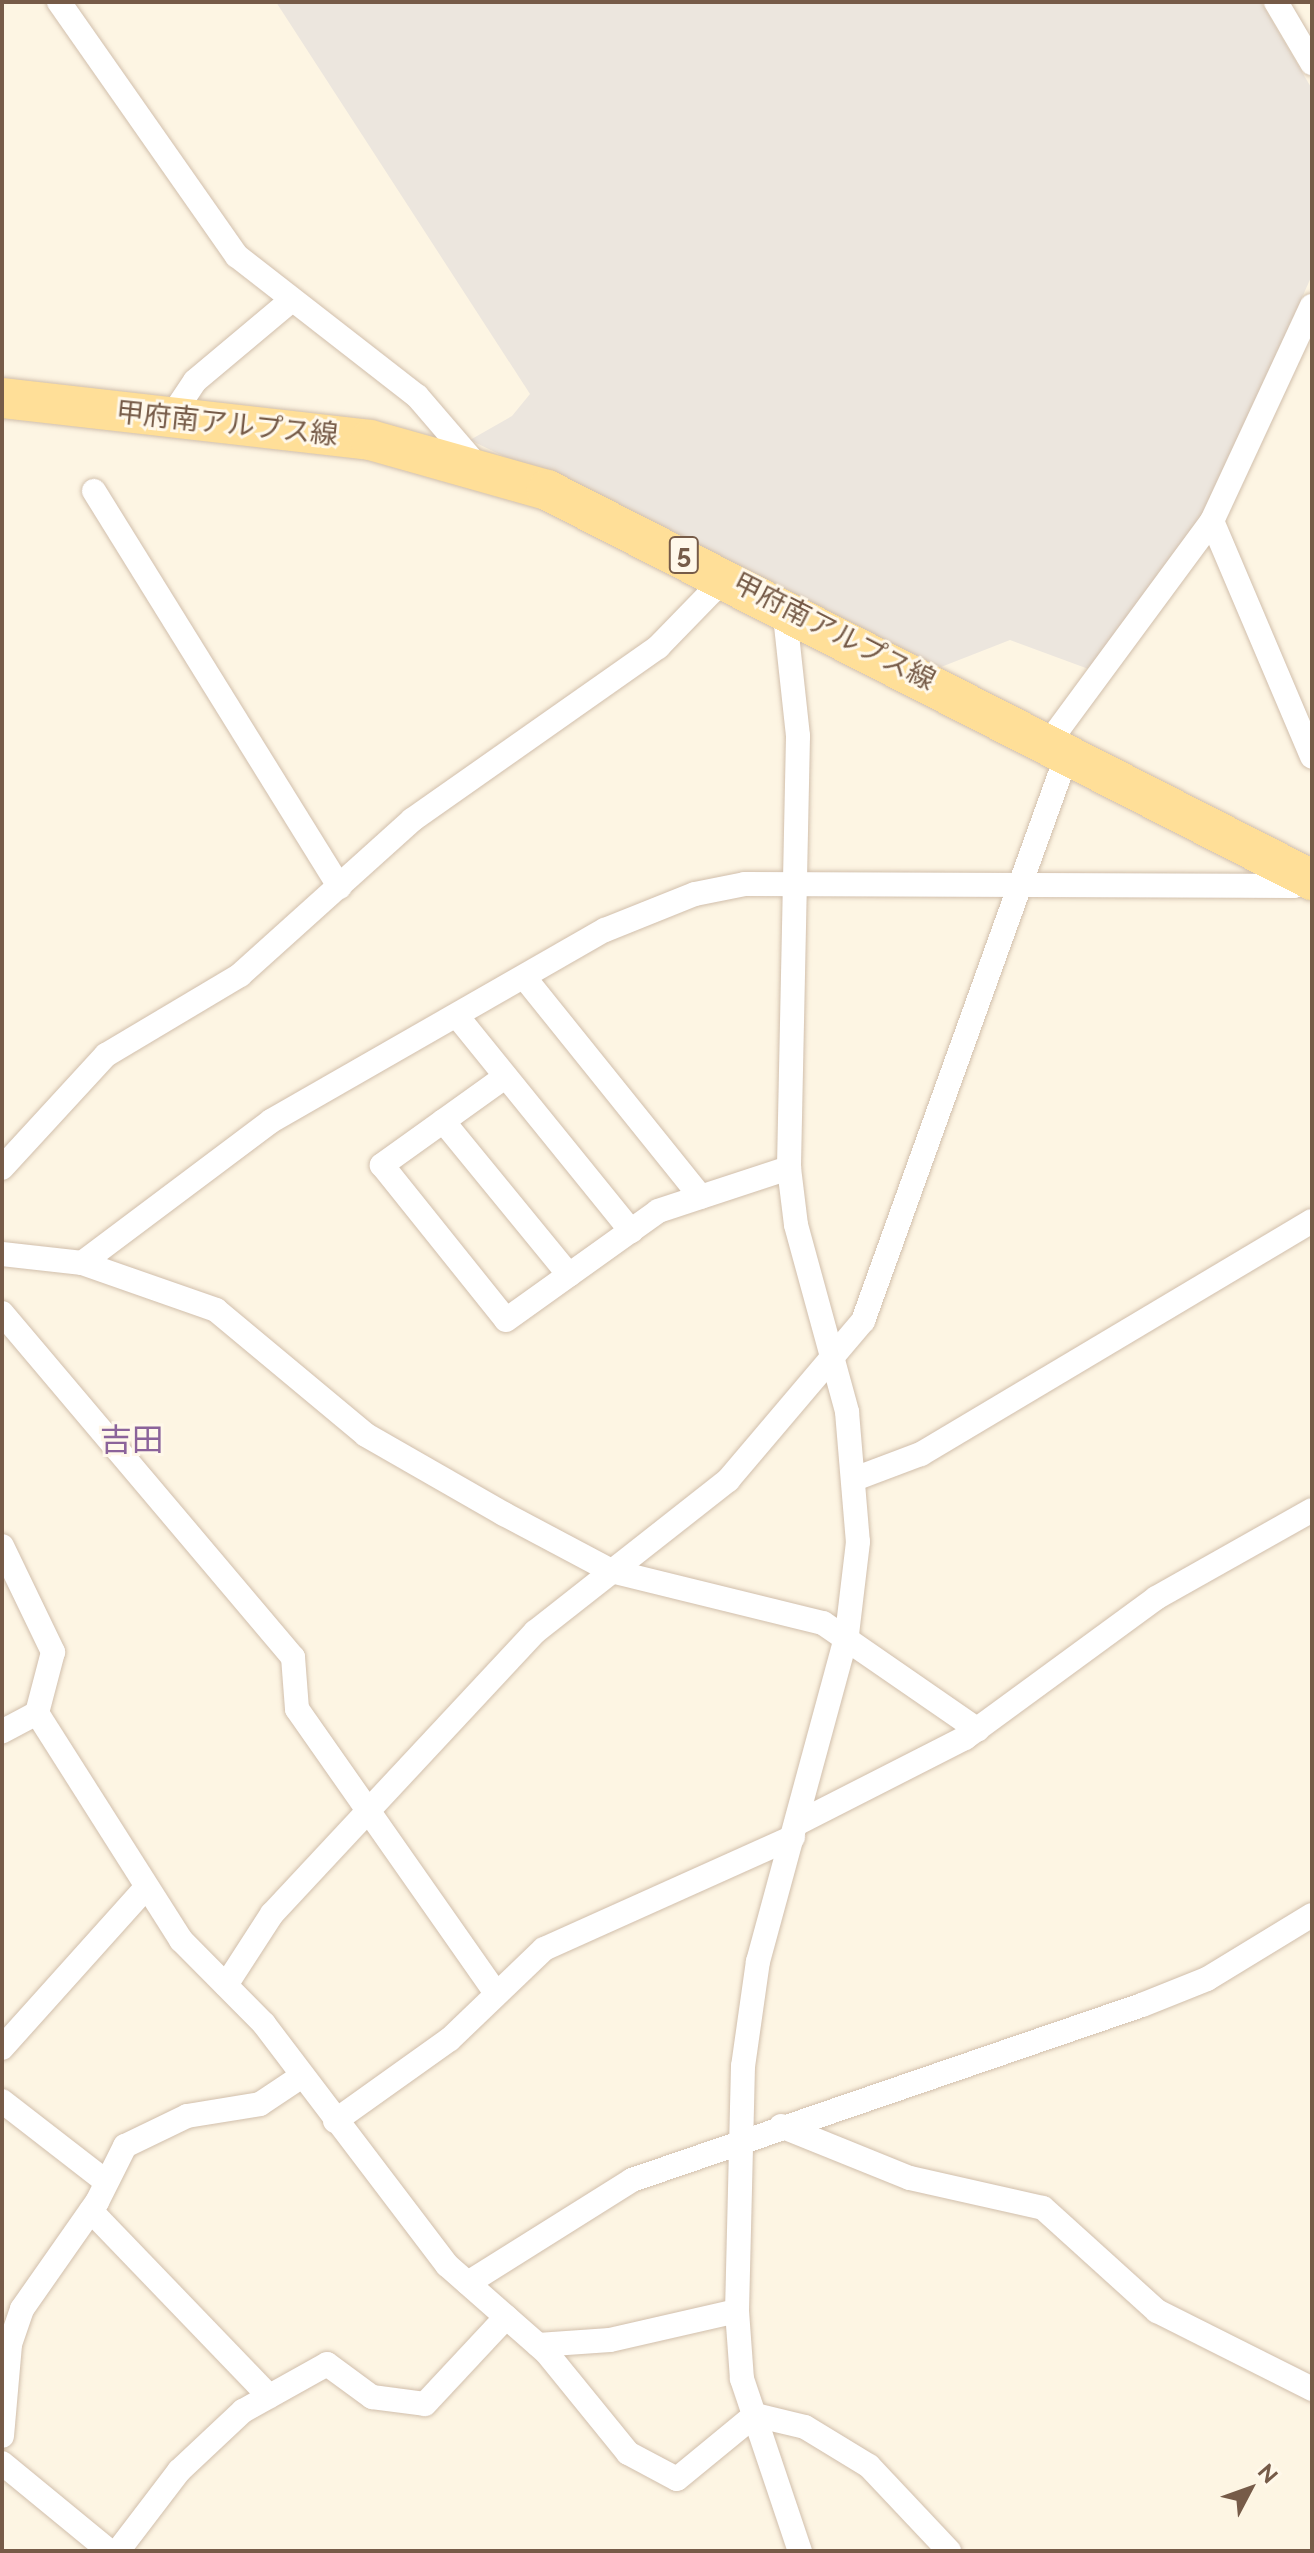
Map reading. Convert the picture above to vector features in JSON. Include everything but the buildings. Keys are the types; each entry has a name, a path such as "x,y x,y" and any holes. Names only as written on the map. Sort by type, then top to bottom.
{"main road":[{"name":"甲府南アルプス線","path":"2,398 370,440 478,467 592,508 1307,878"}],"street":[{"path":"59,2 237,256 289,302 417,396 478,467"},
{"path":"1276,2 1312,63"},
{"path":"171,417 195,381 289,302"},
{"path":"226,1985 272,1914 535,1632 756,1452 832,1355 863,1321 907,1211 1021,884 1059,747 1212,521 1312,306"},
{"path":"94,491 340,887"},
{"path":"1212,521 1312,757"},
{"path":"2,1168 106,1055 240,975 412,820 658,647 726,577"},
{"path":"784,607 798,736 789,1168 796,1225 832,1355 857,1478 847,1634 747,2019 737,2311 742,2379 800,2551"},
{"path":"82,1263 271,1121 605,930 695,894 797,884 1294,886 1307,878"},
{"path":"524,977 701,1197"},
{"path":"457,1016 502,1079 631,1231"},
{"path":"502,1079 382,1165 506,1320 658,1211 789,1168"},
{"path":"443,1121 569,1275"},
{"path":"857,1478 921,1454 1312,1221"},
{"path":"2,1254 82,1263 216,1310 366,1435 611,1571 797,1614 847,1634 978,1730"},
{"path":"2,1313 293,1657 297,1709 495,1992"},
{"path":"335,2121 450,2039 495,1992 544,1949 795,1831 978,1730 1156,1598 1312,1510"},
{"path":"2,1546 53,1652 37,1713 143,1891 302,2076 388,2195 468,2283 538,2345 628,2453 677,2479 755,2415"},
{"path":"2,1732 37,1713"},
{"path":"2,2048 143,1891"},
{"path":"468,2283 632,2180 744,2137 1142,2005 1207,1979 1312,1915"},
{"path":"2,2436 6,2343 22,2309 91,2211 105,2181 142,2133 260,2104 302,2076"},
{"path":"2,2101 105,2181"},
{"path":"781,2126 910,2178 1043,2208 1157,2311 1312,2389"},
{"path":"91,2211 269,2396"},
{"path":"538,2345 610,2340 737,2311"},
{"path":"118,2551 214,2432 269,2396 327,2364 372,2397 425,2404 506,2317"},
{"path":"755,2415 838,2443 949,2551"},
{"path":"2,2463 109,2551"}],"shaded area":[{"path":"276,2 1261,2 1312,89 1312,275 1208,510 1094,671 1010,640 941,667 470,440 512,416 530,394"}],"district":[{"name":"吉田","path":"132,1440"}]}
